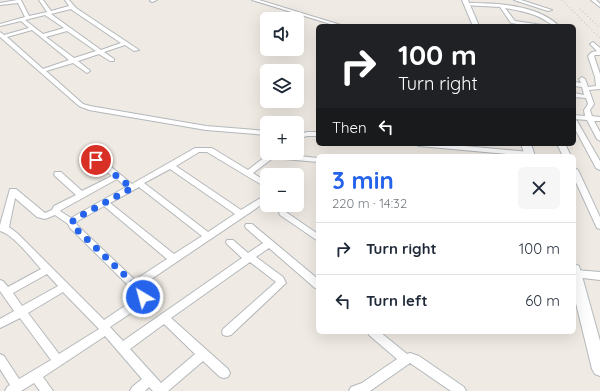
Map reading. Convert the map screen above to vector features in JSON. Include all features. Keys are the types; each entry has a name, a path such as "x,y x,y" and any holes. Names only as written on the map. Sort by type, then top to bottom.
{"main road":[{"path":"466,2 475,24"},
{"path":"576,275 600,369"}],"street":[{"path":"0,4 19,0 28,18"},
{"path":"41,0 48,13 112,60"},
{"path":"67,0 72,7 136,50"},
{"path":"254,0 335,24"},
{"path":"516,0 550,10"},
{"path":"593,0 600,6"},
{"path":"466,2 501,5 545,17 554,24"},
{"path":"501,5 513,22 528,24"},
{"path":"0,24 72,7"},
{"path":"22,20 36,28 43,36 87,71"},
{"path":"1,36 36,28"},
{"path":"43,36 68,29"},
{"path":"1,36 81,106 206,128 260,132"},
{"path":"42,71 100,52 138,42"},
{"path":"593,44 600,52"},
{"path":"576,84 599,87 598,77 591,56 594,53 600,52"},
{"path":"584,84 591,104 587,110 589,118 600,139"},
{"path":"576,95 589,97"},
{"path":"576,117 600,119"},
{"path":"576,125 600,168"},
{"path":"304,135 316,134"},
{"path":"450,146 529,151"},
{"path":"72,222 198,150 209,150 251,172 260,179"},
{"path":"304,159 316,160"},
{"path":"96,160 117,176 135,185 208,236"},
{"path":"251,172 267,160"},
{"path":"171,166 242,214"},
{"path":"58,174 81,195"},
{"path":"576,174 600,226"},
{"path":"117,176 63,204 57,208 56,212 45,216 40,215 13,190 2,228 14,235 65,286 160,391 203,354"},
{"path":"105,202 174,259"},
{"path":"135,285 260,202"},
{"path":"0,359 14,389 58,361 139,302 143,297 143,294 135,285 73,226 72,222 56,212"},
{"path":"283,213 316,237"},
{"path":"249,226 316,283"},
{"path":"227,332 281,283 280,280 249,258 230,242"},
{"path":"122,348 269,243"},
{"path":"48,269 3,290 22,311 58,361"},
{"path":"576,271 600,276"},
{"path":"0,324 65,286"},
{"path":"164,318 224,373"},
{"path":"375,334 405,360"},
{"path":"364,390 405,360 410,358 415,359 460,391"},
{"path":"35,375 47,391"},
{"path":"136,391 150,380"}],"railway":[{"path":"562,0 600,38"},
{"path":"580,9 600,28"}],"route":[{"path":"96,160 132,188 75,219 72,222 73,226 135,285 143,294 143,297"}]}
